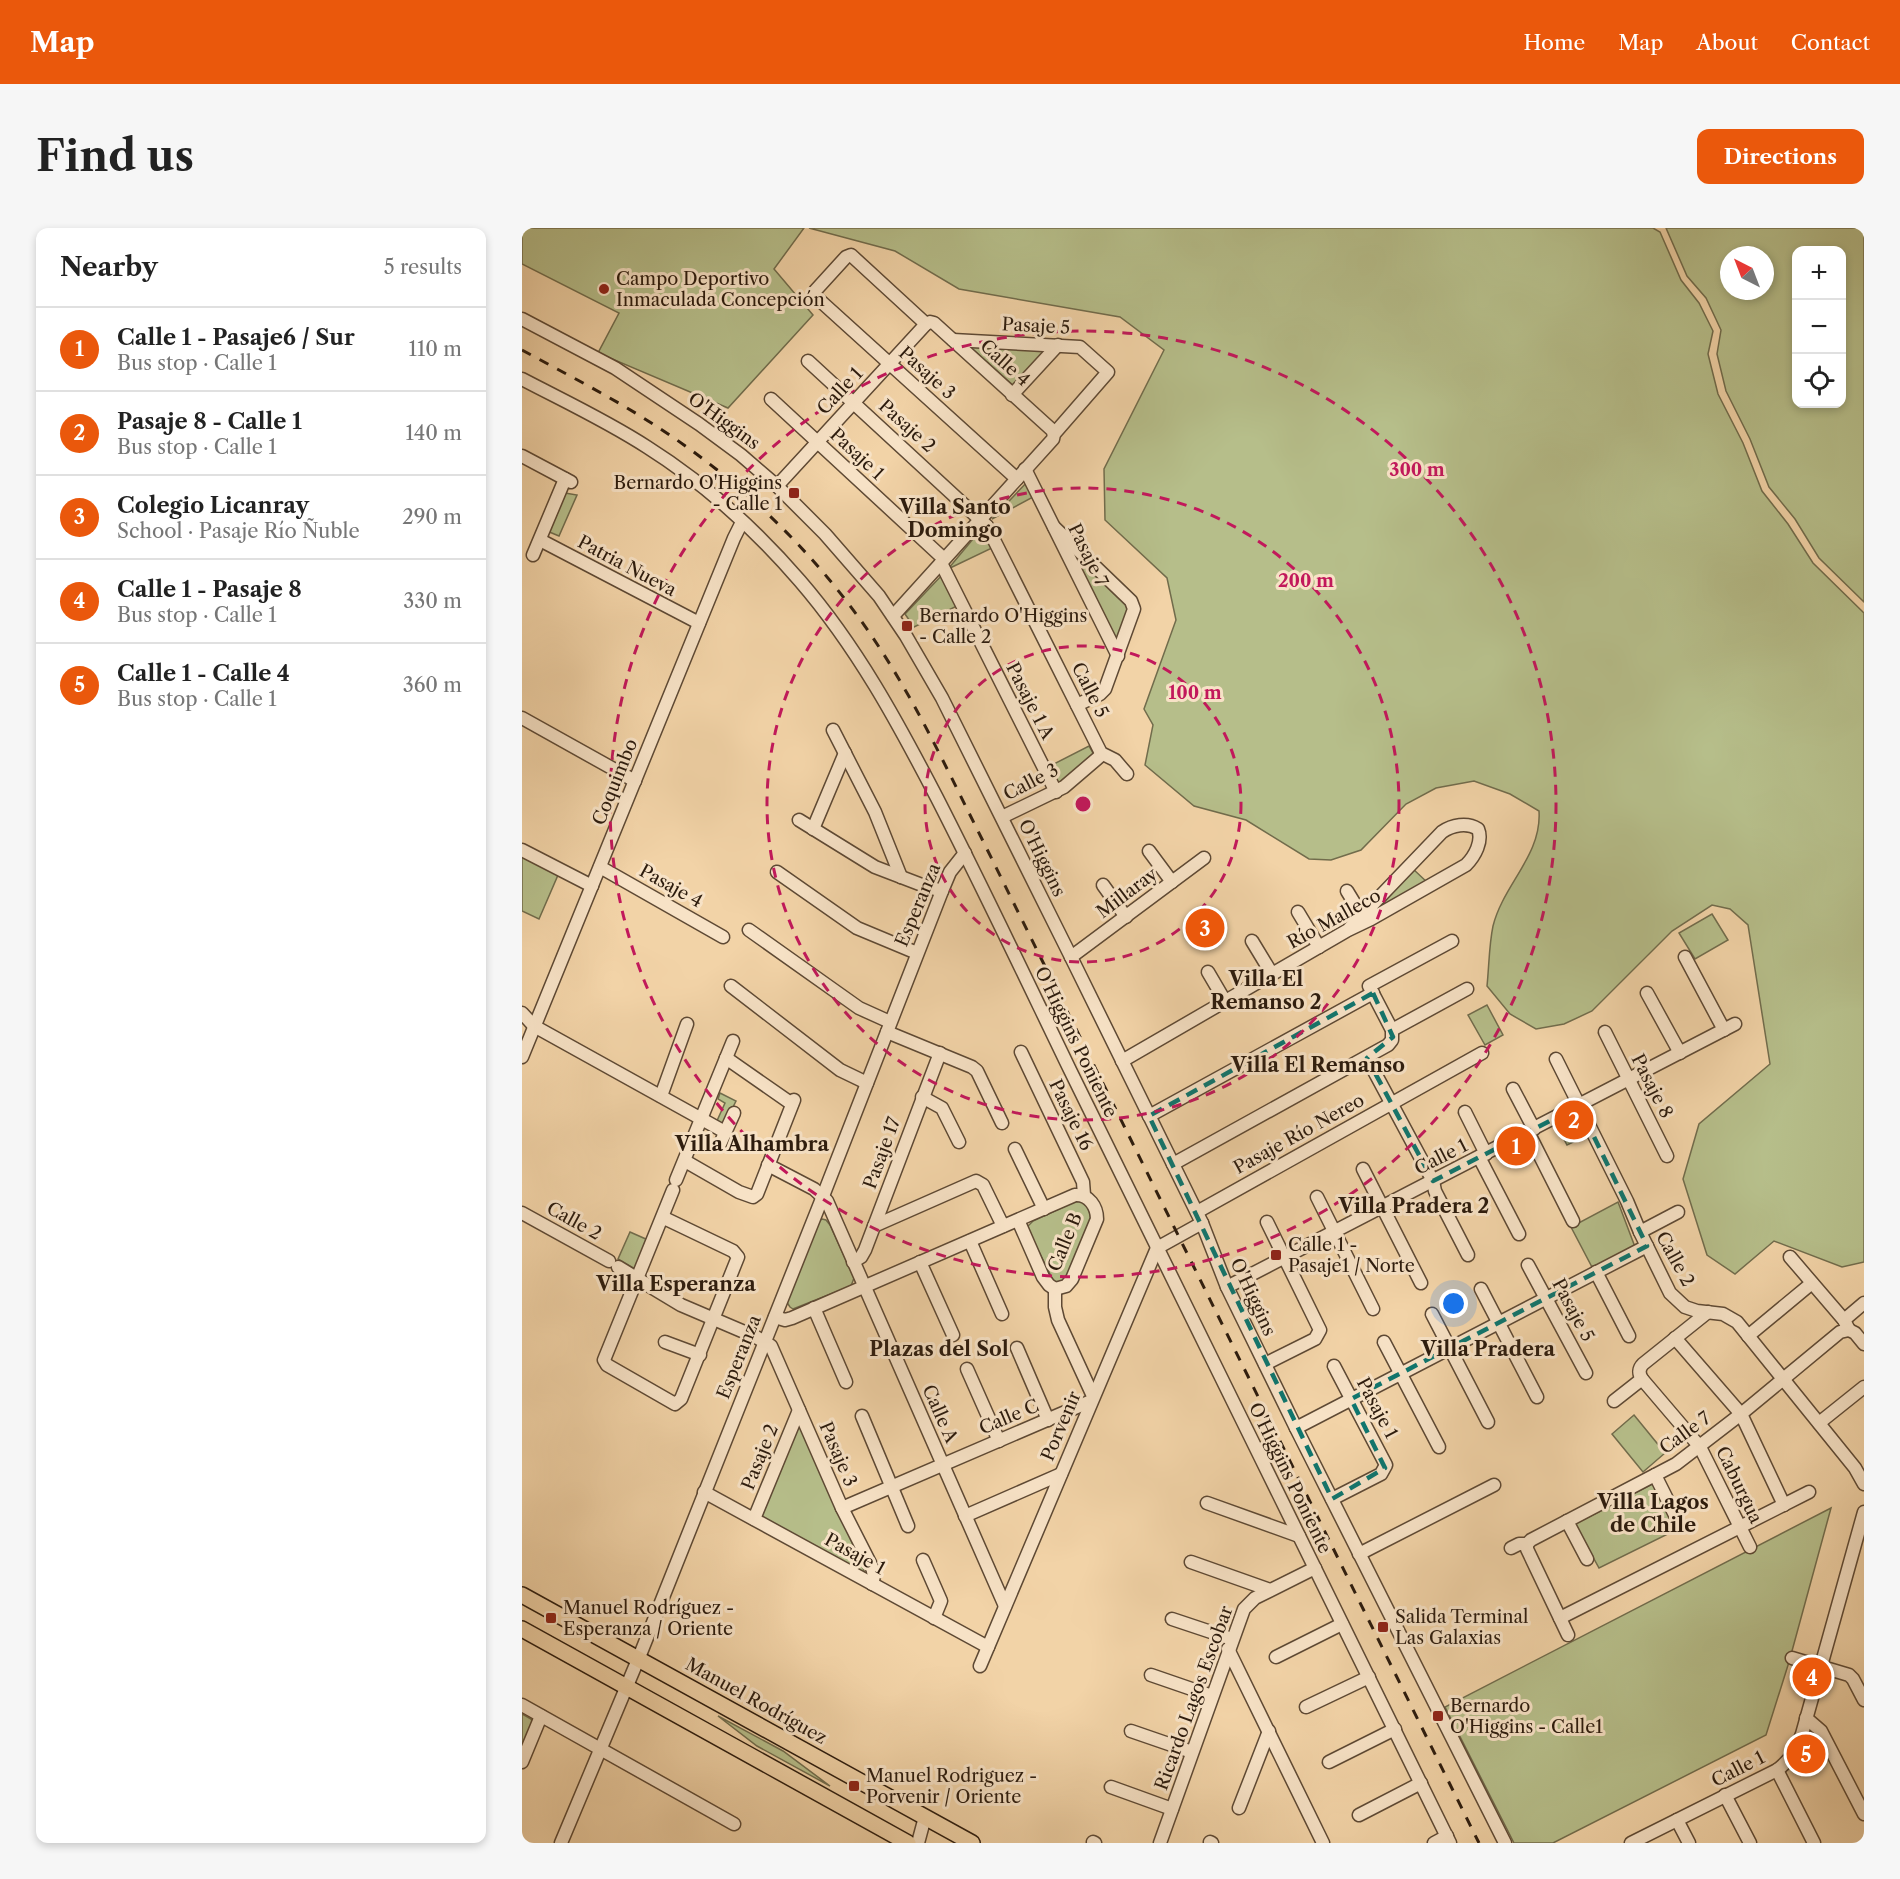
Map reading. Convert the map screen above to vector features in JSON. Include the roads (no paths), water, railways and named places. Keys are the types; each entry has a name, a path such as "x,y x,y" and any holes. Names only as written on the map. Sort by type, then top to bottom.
{"main road":[{"name":"Manuel Rodríguez","path":"522,1595 972,1843"},
{"path":"522,1629 908,1843"}],"street":[{"name":"Pasaje 3","path":"928,323 854,256 846,257 814,293 1017,479"},
{"name":"O'Higgins","path":"522,319 593,356 638,383 720,439 777,486 837,547 893,616 933,680 1002,817 1200,1218 1227,1287 1296,1428 1505,1843"},
{"name":"Calle 4","path":"928,323 934,323 1054,434"},
{"name":"Calle 1","path":"777,486 928,323"},
{"name":"Pasaje 5","path":"952,340 1080,347 1108,372 1054,434"},
{"path":"1012,395 1058,345"},
{"name":"Pasaje 2","path":"808,361 981,519"},
{"name":"O'Higgins Poniente","path":"522,379 646,446 687,475 742,522 798,579 857,655 897,722 965,854 1156,1248 1449,1840"},
{"name":"Pasaje 1","path":"771,399 943,561"},
{"path":"893,616 1053,439 1054,434"},
{"path":"522,457 569,481 533,555"},
{"name":"Pasaje 7","path":"1026,469 1118,656"},
{"name":"Calle 5","path":"981,519 990,531 1101,753 1111,757 1126,774"},
{"name":"Coquimbo","path":"522,1057 742,522"},
{"path":"1054,527 1134,606 1134,612 1106,689 1077,705"},
{"name":"Patria Nueva","path":"540,540 699,624"},
{"name":"Pasaje 1 A","path":"943,561 1056,792"},
{"path":"522,718 635,781"},
{"path":"833,730 875,812 901,877"},
{"path":"813,829 845,753"},
{"name":"Calle 3","path":"1002,817 1056,792 1082,773 1101,753"},
{"path":"799,820 862,860 942,891"},
{"name":"Río Malleco","path":"1122,1061 1348,930 1466,865 1472,859 1480,839 1478,829 1470,825 1463,825 1450,827 1442,832 1361,914"},
{"path":"522,850 592,886"},
{"path":"1149,850 1172,882"},
{"name":"Esperanza","path":"561,1843 638,1659 775,1317 889,1028 916,953 950,872 965,854"},
{"name":"Millaray","path":"1071,957 1204,858"},
{"name":"Pasaje 4","path":"600,867 723,937"},
{"path":"777,872 857,928 916,953"},
{"path":"1103,885 1126,916"},
{"path":"1347,891 1361,914 1348,930"},
{"path":"1298,912 1319,947"},
{"path":"749,930 889,1028 974,1068 1002,1123"},
{"path":"1252,941 1272,974"},
{"path":"1149,1116 1371,990 1452,941"},
{"name":"Calle 1","path":"1227,1287 1730,1027 1685,957"},
{"path":"1208,972 1225,1001"},
{"path":"731,986 840,1070 867,1083"},
{"path":"1392,1030 1467,988"},
{"path":"1173,1164 1391,1043 1392,1030 1371,990"},
{"path":"1647,993 1680,1053"},
{"path":"522,1013 534,1026 725,1132"},
{"path":"661,1096 687,1024"},
{"name":"Pasaje 8","path":"1605,1032 1667,1155"},
{"path":"662,1216 734,1251 738,1260 700,1355 681,1399 677,1403 672,1403 604,1362 662,1216 733,1041"},
{"name":"Pasaje 16","path":"1021,1052 1083,1182 1084,1195"},
{"name":"Pasaje 17","path":"853,1262 861,1257 874,1226 940,1053"},
{"name":"Pasaje Río Nereo","path":"1200,1218 1391,1104 1482,1053"},
{"path":"685,1161 740,1192 753,1197 757,1194 793,1102 726,1058"},
{"path":"1367,1058 1433,1181 1435,1191 1468,1255"},
{"path":"1556,1059 1579,1106"},
{"path":"1513,1089 1573,1221"},
{"path":"922,1097 942,1108 959,1142"},
{"name":"Calle 2","path":"1579,1106 1627,1201 1666,1287 1675,1299 1691,1309 1729,1317 1737,1322 1819,1423 1859,1464"},
{"path":"1465,1112 1482,1156 1519,1234"},
{"path":"720,1144 734,1113"},
{"path":"1015,1149 1044,1209"},
{"path":"768,1165 823,1196"},
{"path":"1363,1169 1421,1283"},
{"path":"874,1226 976,1181 983,1185 1003,1226"},
{"name":"Calle B","path":"775,1317 785,1320 1075,1195 1084,1195 1096,1210 1098,1219 1072,1279 1066,1286 1055,1289 1048,1285 1018,1220"},
{"name":"Calle A","path":"823,1196 829,1204 1005,1606"},
{"path":"1317,1197 1373,1309"},
{"path":"1640,1232 1678,1212"},
{"name":"Calle 2","path":"522,1213 637,1279"},
{"path":"1156,1248 1200,1218"},
{"path":"1265,1364 1315,1339 1320,1333 1319,1324 1267,1222"},
{"path":"970,1240 1002,1314"},
{"path":"1296,1428 1647,1246"},
{"name":"Porvenir","path":"980,1666 1156,1248"},
{"path":"1790,1257 1864,1344"},
{"path":"920,1262 952,1335"},
{"name":"Pasaje 5","path":"1528,1265 1586,1373"},
{"path":"1596,1272 1629,1336"},
{"path":"637,1279 681,1305 765,1341"},
{"path":"1748,1336 1812,1283"},
{"path":"1055,1289 1058,1320 1092,1399"},
{"path":"1481,1289 1537,1396"},
{"name":"Calle 7","path":"1511,1548 1519,1544 1527,1544 1676,1464 1741,1414 1840,1332 1864,1304"},
{"path":"814,1308 846,1382"},
{"path":"1614,1401 1642,1378 1639,1374 1641,1365 1708,1312"},
{"path":"1432,1314 1488,1422"},
{"path":"1675,1338 1741,1414 1784,1504"},
{"name":"Pasaje 3","path":"765,1341 775,1352 842,1508 872,1567 874,1576 872,1584"},
{"path":"666,1342 700,1355"},
{"path":"1384,1342 1439,1447"},
{"path":"1017,1348 1048,1420"},
{"name":"Pasaje 1","path":"1332,1499 1381,1474 1385,1468 1385,1461 1334,1366"},
{"path":"967,1369 999,1441"},
{"name":"Caburgua","path":"1642,1378 1700,1447 1750,1547"},
{"path":"1819,1423 1864,1387"},
{"name":"Calle C","path":"842,1508 1092,1399"},
{"name":"Pasaje 2","path":"754,1519 799,1410"},
{"path":"862,1416 908,1526"},
{"path":"1859,1464 1864,1484"},
{"path":"965,1516 1060,1474"},
{"path":"1655,1475 1675,1515"},
{"path":"1359,1554 1494,1485"},
{"name":"Pasaje 1","path":"704,1492 988,1647"},
{"path":"1560,1618 1809,1492"},
{"path":"1207,1503 1299,1536"},
{"name":"Calle 1","path":"1630,1843 1777,1770 1794,1753 1802,1734 1861,1535 1864,1512"},
{"path":"1567,1521 1587,1559"},
{"path":"1527,1544 1527,1549 1568,1635"},
{"path":"923,1560 941,1601 934,1618"},
{"path":"1191,1562 1270,1590"},
{"name":"Ricardo Lagos Escobar","path":"1160,1843 1244,1609 1255,1598 1315,1568"},
{"path":"1172,1619 1230,1644 1323,1843"},
{"path":"1276,1657 1342,1624"},
{"path":"1792,1658 1851,1677 1864,1700"},
{"path":"1151,1675 1212,1696"},
{"path":"1306,1707 1369,1677"},
{"path":"522,1705 734,1824"},
{"path":"522,1762 541,1716"},
{"path":"1806,1718 1821,1731 1864,1814"},
{"path":"1329,1762 1395,1729"},
{"path":"1131,1731 1192,1752"},
{"path":"1239,1808 1269,1731"},
{"path":"1777,1770 1814,1843"},
{"path":"1359,1815 1421,1783"},
{"path":"1111,1787 1172,1809"},
{"path":"1725,1795 1750,1843"},
{"path":"918,1843 925,1817"},
{"path":"1677,1820 1689,1843"},
{"path":"1434,1843 1449,1840"}],"railway":[{"path":"522,350 637,414 718,470 778,523 805,552 832,583 879,647 919,714 943,761 1479,1843"}],"place":[{"name":"Campo Deportivo Inmaculada Concepción","path":"604,289"},
{"name":"Bernardo O'Higgins - Calle 1","path":"794,493"},
{"name":"Bernardo O'Higgins - Calle 2","path":"907,626"},
{"name":"Colegio Licanray","path":"1205,928"},
{"name":"Pasaje 8 - Calle 1","path":"1574,1120"},
{"name":"Calle 1 - Pasaje6 / Sur","path":"1516,1146"},
{"name":"Calle 1 - Pasaje1 / Norte","path":"1276,1255"},
{"name":"Manuel Rodríguez - Esperanza / Oriente","path":"551,1618"},
{"name":"Salida Terminal Las Galaxias","path":"1383,1627"},
{"name":"Calle 1 - Pasaje 8","path":"1812,1677"},
{"name":"Bernardo O'Higgins - Calle1","path":"1438,1716"},
{"name":"Calle 1 - Calle 4","path":"1806,1754"},
{"name":"Manuel Rodriguez - Porvenir / Oriente","path":"854,1786"}],"district":[{"name":"Villa Santo Domingo","path":"955,518"},
{"name":"Villa El Remanso 2","path":"1266,990"},
{"name":"Villa El Remanso","path":"1318,1065"},
{"name":"Villa Alhambra","path":"752,1144"},
{"name":"Villa Pradera 2","path":"1414,1206"},
{"name":"Villa Esperanza","path":"676,1284"},
{"name":"Plazas del Sol","path":"939,1349"},
{"name":"Villa Pradera","path":"1488,1349"},
{"name":"Villa Lagos de Chile","path":"1653,1514"}]}
